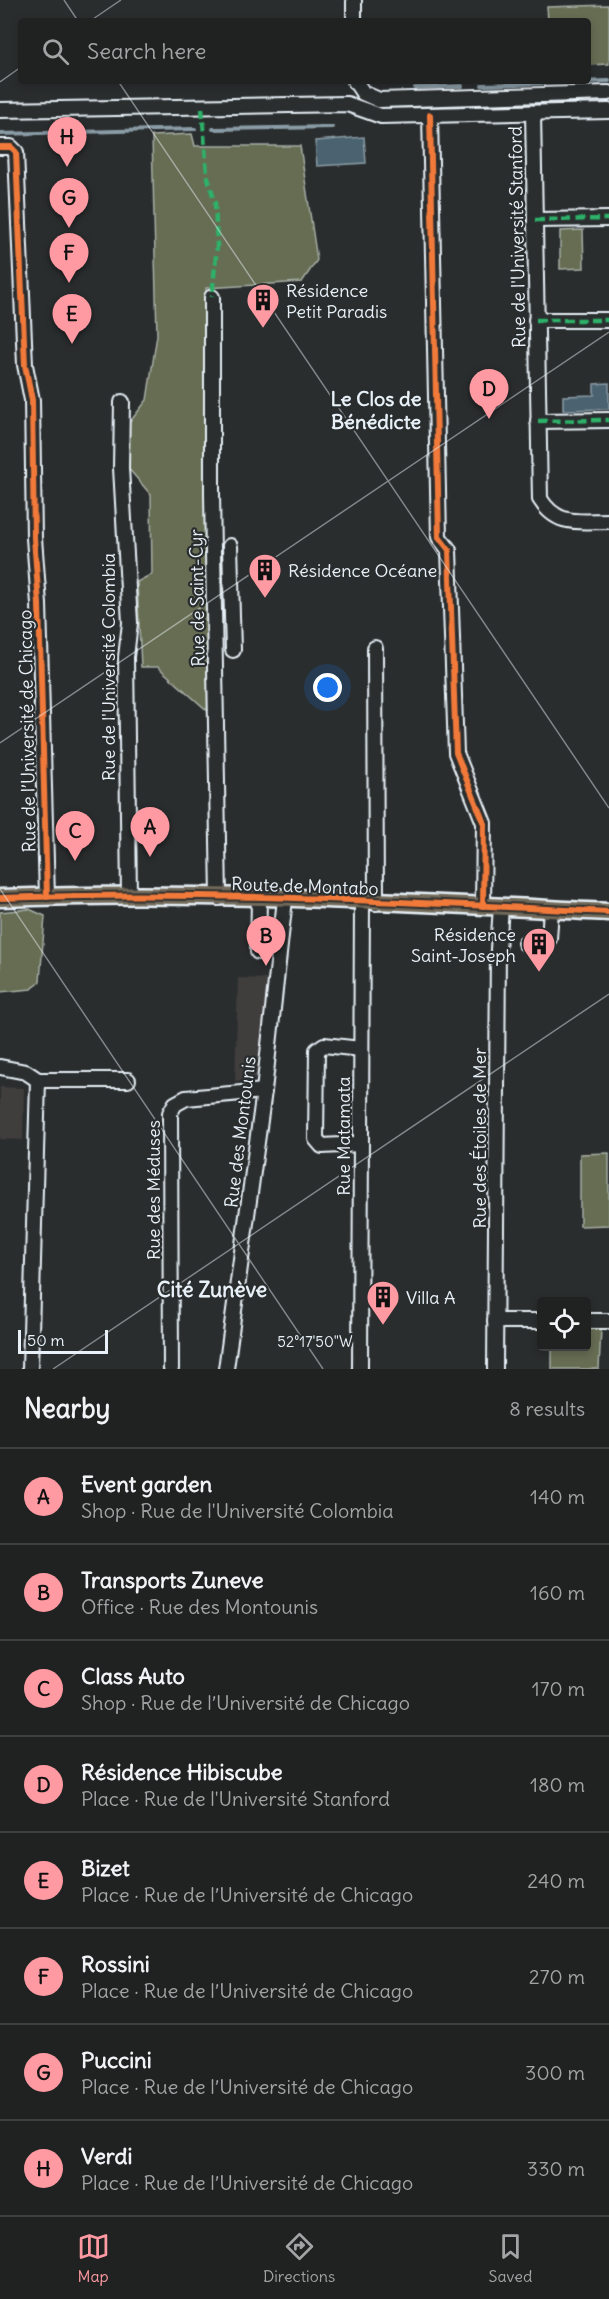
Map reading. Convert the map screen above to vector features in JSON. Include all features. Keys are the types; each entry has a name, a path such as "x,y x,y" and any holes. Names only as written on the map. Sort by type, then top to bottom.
{"main road":[{"name":"Route de Montabo","path":"0,898 129,896 259,898 609,912"}],"street":[{"path":"354,0 354,18"},
{"path":"357,84 363,93 379,100 609,93"},
{"path":"0,110 347,104 381,116 609,111"},
{"name":"Rue de l'Université Stanford","path":"533,113 540,499 549,513 562,520 609,521"},
{"path":"430,115 439,537 449,550 456,753 484,823 483,906"},
{"name":"Rue de l’Université de Chicago","path":"0,147 11,147 16,152 25,365 32,400 47,897"},
{"path":"535,220 609,219"},
{"name":"Rue de Saint-Cyr","path":"212,297 219,898"},
{"path":"536,320 609,320"},
{"name":"Rue de l'Université Colombia","path":"122,402 121,468 130,623 126,657 129,896"},
{"path":"538,421 609,420"},
{"path":"230,546 233,650"},
{"path":"216,628 233,627"},
{"name":"Rue Matamata","path":"360,1369 361,1049 369,902 375,648"},
{"path":"258,952 259,898"},
{"name":"Rue des Montounis","path":"226,1369 264,1091 285,899"},
{"name":"Rue des Étoiles de Mer","path":"495,1369 498,949 501,907"},
{"path":"525,943 544,943 549,939 551,909"},
{"path":"361,1049 324,1045 317,1050 316,1139 322,1146 361,1144"},
{"path":"0,1067 26,1072 38,1080 128,1080"},
{"path":"30,1369 38,1080"},
{"name":"Rue des Méduses","path":"171,1369 170,1113 175,1104 186,1098 264,1091"},
{"path":"495,1321 537,1321"},
{"path":"591,1321 609,1321"}],"shaded area":[{"path":"238,978 269,979 261,1078 235,1081"},
{"path":"0,1087 24,1088 23,1140 0,1139"}],"green space":[{"path":"609,5 609,64 591,65 591,18 548,18 547,7"},
{"path":"192,134 195,146 300,146 317,260 302,282 206,288 205,412 210,713 158,667 141,667 137,582 152,574 151,495 128,468 129,423 147,400 157,335 152,136"},
{"path":"583,230 584,268 560,269 560,231"},
{"path":"29,909 45,916 40,981 32,989 0,992 0,912"},
{"path":"609,1153 609,1225 580,1226 580,1154"},
{"path":"591,1329 601,1329 599,1369 552,1369 552,1351 591,1351"}],"water":[{"path":"364,137 366,163 317,166 315,141"},
{"path":"609,383 609,409 563,410 563,396 594,395 594,384"}],"waterway":[{"path":"591,82 609,81"},
{"path":"482,85 514,84"},
{"path":"415,88 462,86"},
{"path":"213,129 332,127"},
{"path":"0,134 195,129"}],"marked path":[{"path":"202,108 207,174 215,203 217,246 212,297"},
{"path":"535,220 609,219"},
{"path":"536,320 609,320"},
{"path":"538,421 609,420"}],"cycle path":[{"path":"430,115 439,537 449,550 456,753 484,823 483,906"},
{"path":"0,147 11,147 16,152 25,365 32,400 34,538 39,604 47,897"},
{"path":"0,898 228,896 609,912"}],"place":[{"name":"Verdi","path":"67,167"},
{"name":"Puccini","path":"69,228"},
{"name":"Rossini","path":"69,283"},
{"name":"Résidence Petit Paradis","path":"263,329"},
{"name":"Bizet","path":"72,344"},
{"name":"Résidence Hibiscube","path":"489,419"},
{"name":"Résidence Océane","path":"265,599"},
{"name":"Event garden","path":"150,857"},
{"name":"Class Auto","path":"75,861"},
{"name":"Transports Zuneve","path":"266,966"},
{"name":"Résidence Saint-Joseph","path":"539,973"},
{"name":"Villa A","path":"383,1326"}],"district":[{"name":"Le Clos de Bénédicte","path":"376,410"},
{"name":"Cité Zunève","path":"212,1289"}]}
